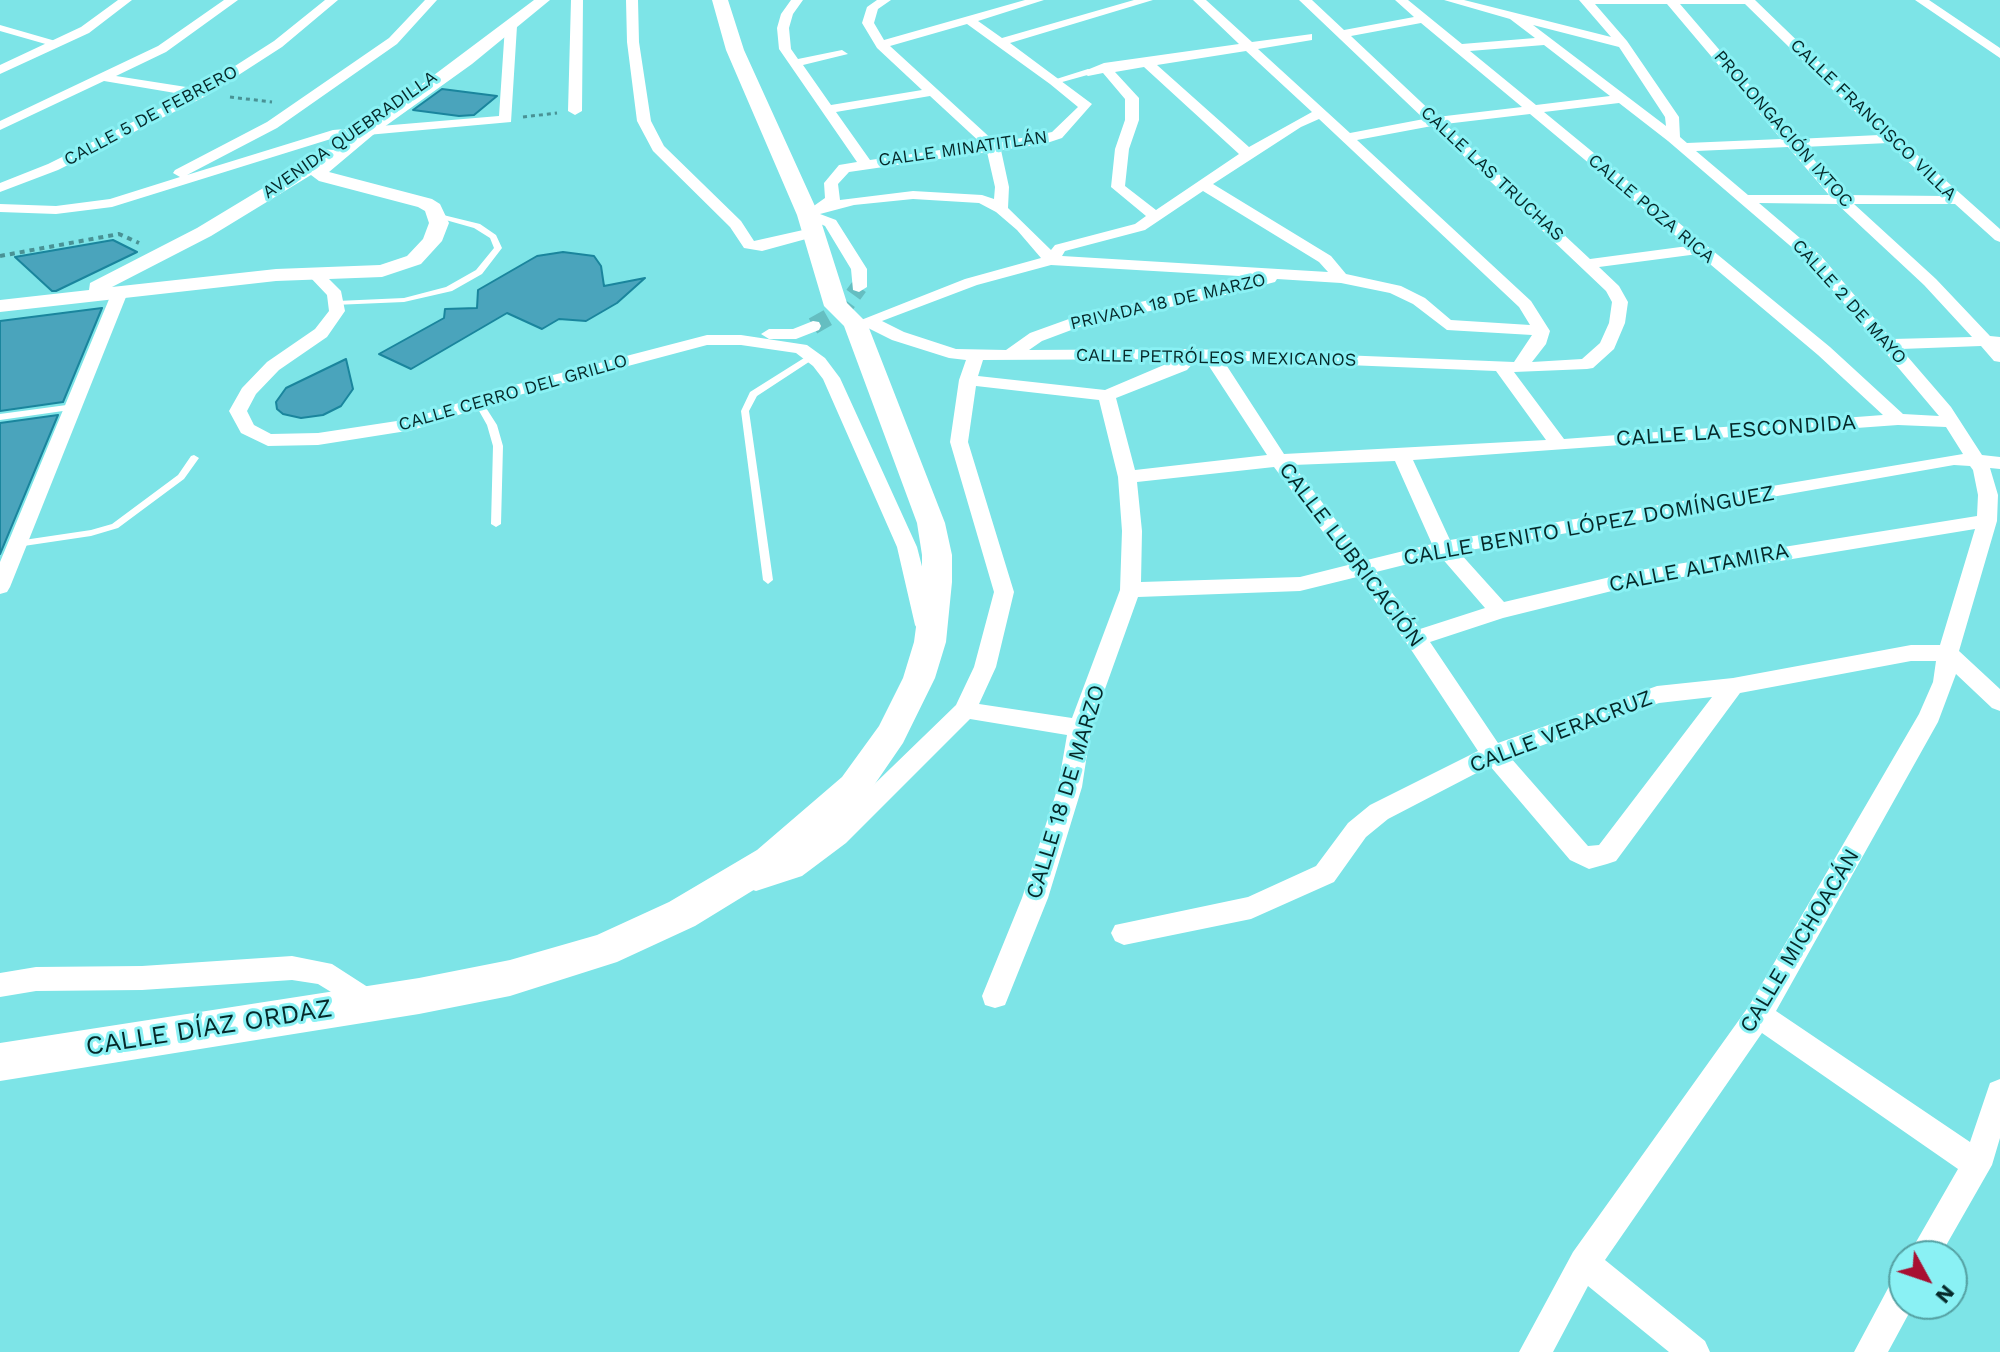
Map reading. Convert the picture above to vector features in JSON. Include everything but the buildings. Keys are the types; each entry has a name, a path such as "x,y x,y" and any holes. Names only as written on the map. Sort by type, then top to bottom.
{"main road":[{"name":"CALLE DÍAZ ORDAZ","path":"0,1062 419,996 510,978 604,950 645,934 728,888 801,837 854,787 891,734 906,707 930,642 936,607 937,555 931,523 863,323 836,306 810,224 735,50 720,0"}],"street":[{"path":"0,70 85,30 126,0"},
{"path":"0,126 106,78 183,36 232,0"},
{"name":"CALLE 5 DE FEBRERO","path":"0,188 78,155 201,93 278,44 332,0"},
{"path":"130,198 272,125 393,41 431,0"},
{"name":"AVENIDA QUEBRADILLA","path":"438,215 425,203 325,177 318,172 361,131 476,45 528,0"},
{"name":"AVENIDA QUEBRADILLA","path":"75,296 129,273 304,171 511,26 543,0"},
{"path":"575,111 577,0"},
{"path":"632,0 633,42 644,121 658,148 736,224 749,245 762,246 853,201 913,195 982,199 1001,209 1022,227 1051,260"},
{"path":"885,0 873,7 868,23 881,45 993,147 1002,187 1001,209"},
{"path":"881,45 1038,0"},
{"path":"1001,42 1147,0"},
{"path":"1199,0 1525,304 1542,331 1538,344 1510,367 1559,445"},
{"name":"CALLE LAS TRUCHAS","path":"1305,0 1613,289 1620,302 1608,345 1587,364"},
{"name":"CALLE POZA RICA","path":"1401,0 1906,420"},
{"path":"1450,0 1623,44"},
{"path":"1511,16 1520,0"},
{"path":"1585,0 1748,0"},
{"path":"1585,0 1623,44 1672,117 1678,142 1793,143 1891,139"},
{"name":"PROLONGACIÓN IXTOC","path":"1670,0 1839,198 1993,341 2000,357"},
{"name":"CALLE FRANCISCO VILLA","path":"1748,0 1955,200 2000,237"},
{"path":"1921,0 2000,54"},
{"path":"793,1 783,28 785,49 865,163"},
{"name":"CALLE 2 DE MAYO","path":"1511,16 1678,142 1815,259 1952,422 1982,470 1988,508"},
{"name":"CALLE MINATITLÁN","path":"810,224 833,200 831,183 840,171 865,163 1044,140 1057,135 1070,124 1085,104 968,19"},
{"path":"1342,34 1424,19"},
{"path":"0,208 56,210 130,198 333,134 506,119 511,26"},
{"path":"0,28 56,44"},
{"path":"1055,81 1104,67 1308,37"},
{"path":"1459,48 1545,41"},
{"path":"795,63 842,54"},
{"path":"1146,62 1248,154"},
{"path":"1104,67 1132,98 1132,120 1122,149 1118,187 1156,217"},
{"path":"106,78 201,93"},
{"path":"829,109 932,92"},
{"path":"1346,138 1437,121 1620,99"},
{"path":"1051,260 1060,248 1133,230 1248,154 1321,113"},
{"path":"1204,185 1325,259 1341,278"},
{"path":"1743,199 1955,200"},
{"path":"0,306 225,280 382,271 414,260 432,241 439,223 438,215"},
{"path":"810,224 831,223 859,269 859,287"},
{"path":"0,587 120,292 130,281 204,232"},
{"path":"1587,264 1700,249"},
{"path":"176,251 168,261 175,274 225,280"},
{"path":"863,323 971,282 1051,260 1341,278 1395,289 1419,301 1447,325 1542,331"},
{"name":"PRIVADA 18 DE MARZO","path":"1008,356 1036,337 1086,319 1210,294 1288,274"},
{"path":"316,275 335,294 337,303"},
{"name":"CALLE CERRO DEL GRILLO","path":"337,303 331,321 321,333 273,366 242,400 238,411 240,418 256,435 268,440 318,439 413,424 478,402 695,343 722,339 801,349 812,356"},
{"name":"CALLE PETRÓLEOS MEXICANOS","path":"863,323 955,354 1202,354 1510,367 1578,367 1587,364"},
{"path":"741,340 767,334 796,334 813,326"},
{"path":"1888,344 1993,341"},
{"path":"968,380 1107,396 1181,366 1202,354"},
{"name":"CALLE LUBRICACIÓN","path":"1202,354 1416,639 1493,754 1579,853 1589,858 1607,854 1733,686"},
{"path":"728,888 793,868 837,836 965,710 985,667 1004,592 959,442 968,380 976,355"},
{"path":"812,356 831,378 907,547 930,642"},
{"name":"CALLE 18 DE MARZO","path":"995,996 1035,898 1070,787 1080,728 1130,590 1132,531 1127,477 1107,396"},
{"name":"CALLE LA ESCONDIDA","path":"1127,477 1279,460 1559,445 1906,420 1952,422"},
{"path":"1401,453 1444,548 1500,611"},
{"name":"CALLE BENITO LÓPEZ DOMÍNGUEZ","path":"1130,590 1300,584 1444,548 1954,459 2000,463"},
{"name":"CALLE ALTAMIRA","path":"1416,639 1500,611 1640,577 1845,541 1988,508"},
{"name":"CALLE MICHOACÁN","path":"1535,1352 1584,1263 1759,1015 1930,716 1944,682 1948,653 1988,508"},
{"name":"CALLE VERACRUZ","path":"1124,933 1251,908 1325,874 1357,830 1379,812 1493,754 1657,695 1733,686 1911,653 1948,653"},
{"path":"1948,653 2000,702"},
{"path":"965,710 1080,728"},
{"path":"0,985 36,979 142,978 292,968 323,973 367,1002"},
{"path":"0,970 36,979"},
{"path":"1759,1015 1972,1172"},
{"path":"1932,1240 1972,1172 2000,1093"},
{"path":"1584,1263 1694,1352"},
{"path":"1870,1352 1888,1319"}],"lane":[{"path":"337,303 404,300 449,289 479,272 498,248 493,237 477,226 438,215"},
{"path":"768,580 745,411 753,394 812,356"},
{"path":"478,402 492,425 498,446 496,524"},
{"path":"0,417 74,407"},
{"path":"17,544 91,533 115,526 181,477 194,458"}],"path":[{"path":"201,93 298,106"},
{"path":"506,119 575,111"},
{"path":"0,256 119,234"}],"tunnel":[{"path":"813,326 843,309 859,287"}]}
